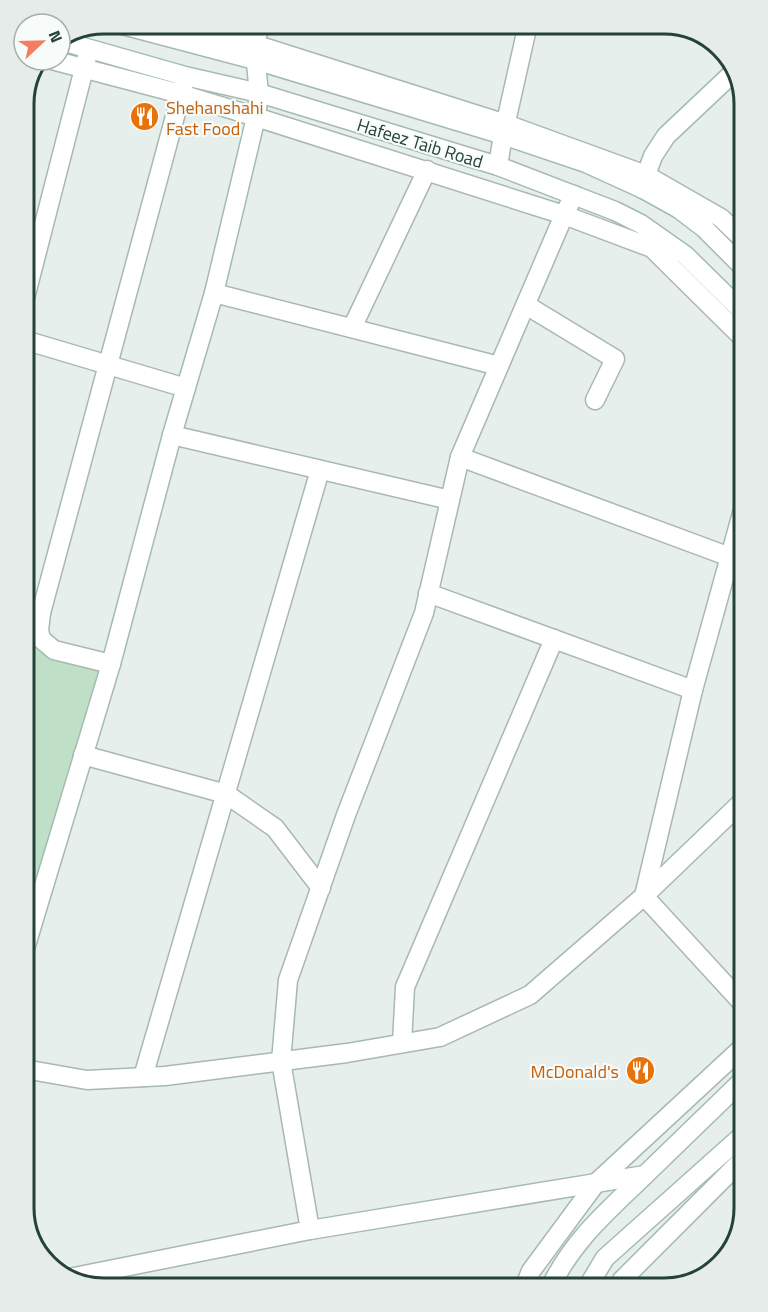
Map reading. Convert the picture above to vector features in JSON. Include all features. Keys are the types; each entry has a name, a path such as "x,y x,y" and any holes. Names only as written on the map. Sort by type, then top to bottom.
{"street":[{"path":"168,34 255,52"},
{"path":"206,34 255,52 505,129 645,182 721,218 734,230"},
{"path":"34,918 111,664 172,435 214,292 256,117 259,93 255,52 259,34"},
{"path":"498,166 526,35"},
{"name":"Hafeez Taib Road","path":"72,44 185,76 259,93 498,166 615,211 663,238 685,255 734,302"},
{"path":"35,238 89,49"},
{"path":"72,65 181,94 427,170 564,215 652,248 734,329"},
{"path":"35,605 108,365 185,76"},
{"path":"645,182 653,156 666,136 728,78"},
{"path":"352,328 427,170"},
{"path":"645,182 704,228 734,258"},
{"path":"310,1230 280,1061 288,980 346,815 423,613 460,457 574,195"},
{"path":"214,292 499,366"},
{"path":"526,305 615,359 595,400"},
{"path":"35,343 186,388"},
{"path":"172,435 450,500"},
{"path":"460,457 730,557"},
{"path":"143,1077 320,470"},
{"path":"644,896 693,690 734,542"},
{"path":"428,593 693,690"},
{"path":"35,615 41,639 54,650 111,664"},
{"path":"402,1043 405,987 554,639"},
{"path":"83,755 226,794 275,828 321,888"},
{"path":"34,1071 87,1080 165,1076 347,1053 440,1037 530,995 644,896 734,810"},
{"path":"644,896 734,994"},
{"path":"528,1278 596,1183 734,1055"},
{"path":"555,1278 587,1232 610,1207 734,1089"},
{"path":"592,1278 605,1258 734,1143"},
{"path":"624,1278 734,1168"},
{"path":"85,1275 310,1230 645,1175"}],"green space":[{"path":"35,611 41,613 41,639 111,664 34,918"}],"place":[{"name":"Shehanshahi Fast Food","path":"145,117"},
{"name":"McDonald's","path":"640,1071"}]}
